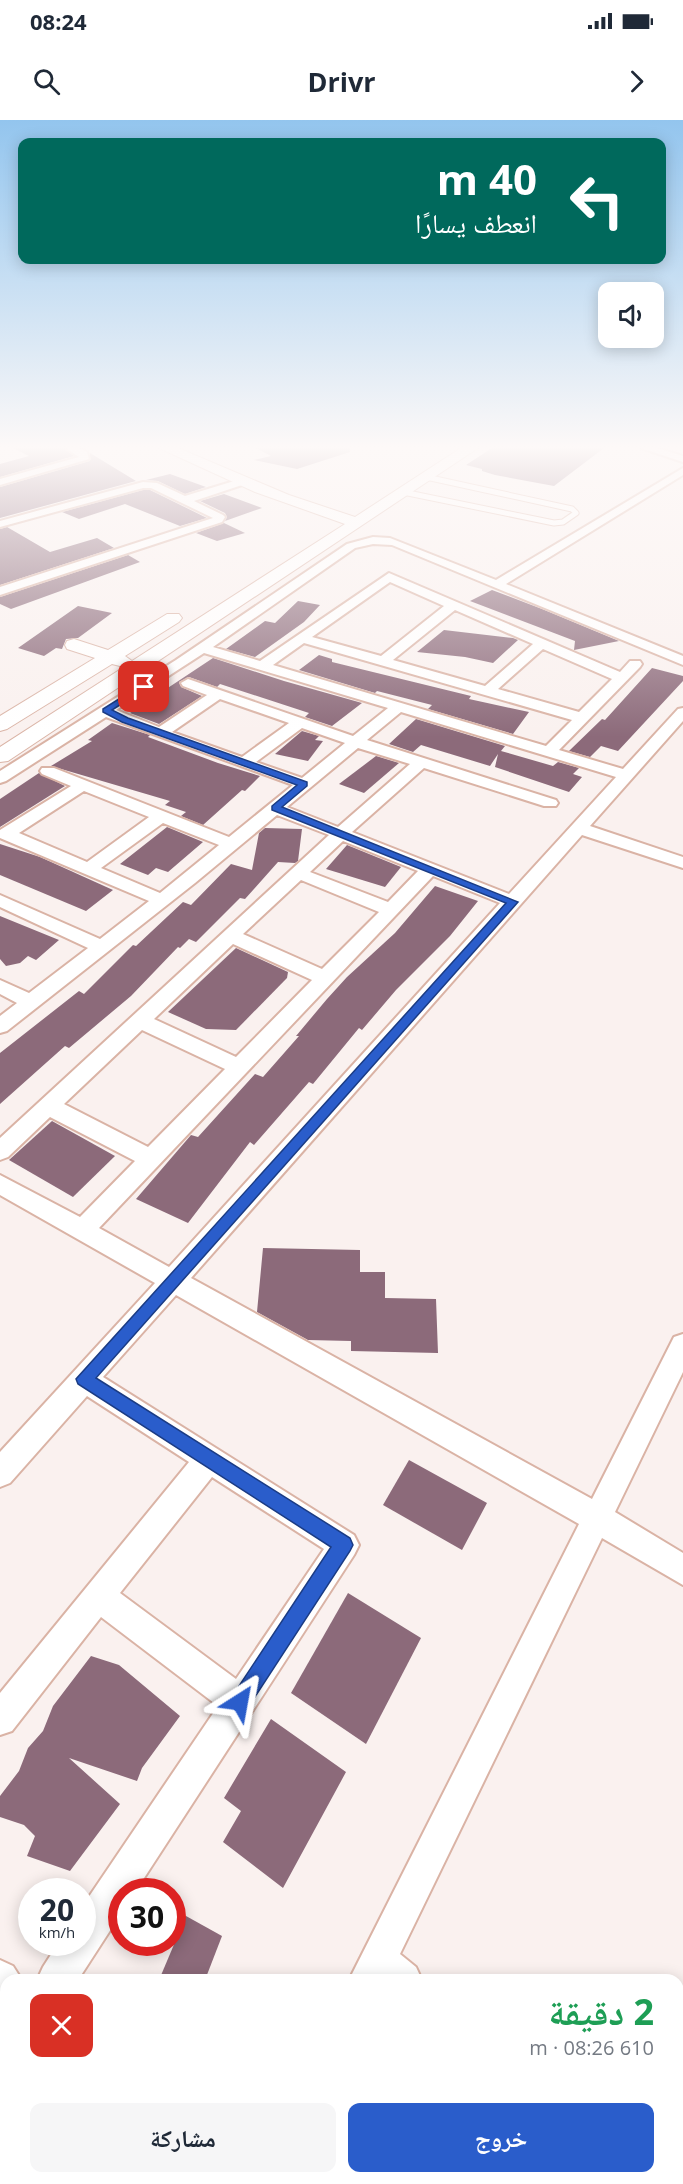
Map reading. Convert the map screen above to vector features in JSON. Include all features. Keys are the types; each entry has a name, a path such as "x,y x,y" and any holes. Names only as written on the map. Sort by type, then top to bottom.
{"street":[{"path":"0,591 143,544"},
{"path":"0,756 323,544"},
{"path":"0,778 106,711 357,544"},
{"path":"399,544 683,660"},
{"path":"497,585 563,544"},
{"path":"262,666 389,577 622,678"},
{"path":"383,661 453,605"},
{"path":"0,725 188,608"},
{"path":"302,638 583,718"},
{"path":"488,691 542,643"},
{"path":"74,645 138,666"},
{"path":"202,648 626,776"},
{"path":"549,752 635,664"},
{"path":"188,683 356,742 550,803"},
{"path":"160,733 218,694"},
{"path":"0,1026 162,900 398,707"},
{"path":"106,711 160,733 281,776 309,781"},
{"path":"0,1473 683,712"},
{"path":"244,763 300,722"},
{"path":"0,1151 340,834 422,762"},
{"path":"48,771 231,844"},
{"path":"3,833 83,785"},
{"path":"275,808 513,902"},
{"path":"89,869 161,816"},
{"path":"579,828 683,863"},
{"path":"3,833 162,900"},
{"path":"82,1230 430,869"},
{"path":"298,873 391,910"},
{"path":"0,900 102,947"},
{"path":"231,936 325,978"},
{"path":"0,986 31,1002"},
{"path":"139,1021 240,1067"},
{"path":"48,1106 151,1159"},
{"path":"0,1184 597,1518 683,1570"},
{"path":"383,1973 597,1518 683,1345"},
{"path":"84,1379 344,1545 96,1920"},
{"path":"0,1719 209,1459"},
{"path":"99,1596 240,1702"},
{"path":"60,1974 72,1956"}],"building":[{"path":"0,544 37,544 50,552 76,544 108,544 114,548 0,585"},
{"path":"128,555 140,562 11,609 0,604 0,597"},
{"path":"492,590 619,641 574,650 575,641 470,601"},
{"path":"298,601 320,605 304,622 255,657 226,649 265,621 275,623"},
{"path":"78,606 112,613 78,638 66,639 62,649 56,648 44,656 18,648"},
{"path":"444,630 518,640 493,663 465,657 417,652"},
{"path":"319,655 332,659 332,662 471,696 469,699 529,712 513,734 428,709 432,705 377,691 375,693 299,670"},
{"path":"213,658 362,703 332,726 305,717 309,713 220,684 217,687 189,677 179,682 181,687 202,696 159,724 130,713"},
{"path":"652,668 683,676 683,681 618,751 601,746 590,757 569,751 602,719 605,720"},
{"path":"416,719 505,746 501,751 553,766 558,762 579,768 573,774 582,777 569,792 495,767 498,754 490,766 421,745 413,752 389,744"},
{"path":"112,723 150,735 148,737 218,763 260,776 203,825 181,816 186,812 165,805 170,801 51,766 92,741 88,740"},
{"path":"302,731 319,736 315,740 323,741 308,761 275,754"},
{"path":"376,756 399,763 364,793 339,784"},
{"path":"39,773 65,786 0,827 0,799"},
{"path":"167,827 203,842 168,872 156,868 148,875 120,864"},
{"path":"265,828 302,829 298,861 295,863 278,862 245,899 240,898 196,942 189,939 180,948 178,947 131,996 69,1048 65,1046 0,1104 0,1053 79,991 84,994 133,945 136,946 183,902 191,905 231,864 252,870 259,833"},
{"path":"0,844 40,857 113,890 86,911 0,875"},
{"path":"347,845 401,867 385,887 326,869"},
{"path":"435,886 478,901 450,936 396,990 362,1030 359,1028 313,1084 309,1082 254,1145 250,1142 188,1223 136,1199 191,1135 198,1137 255,1074 263,1077 299,1036 296,1036 327,999 347,977 395,933"},
{"path":"0,916 59,940 36,960 28,956 20,963 6,966 0,959"},
{"path":"236,948 288,972 287,978 236,1030 206,1029 168,1012"},
{"path":"52,1121 115,1156 73,1197 9,1160"},
{"path":"263,1248 360,1250 360,1272 385,1272 385,1298 436,1299 438,1353 351,1351 351,1341 308,1340 257,1312"},
{"path":"409,1460 487,1503 462,1550 383,1505"},
{"path":"348,1593 421,1638 366,1744 291,1693"},
{"path":"91,1656 119,1665 180,1716 142,1768 137,1781 69,1758 120,1804 70,1871 27,1856 35,1836 24,1825 0,1817 0,1796 19,1771 28,1748 43,1731 53,1706"},
{"path":"271,1719 346,1772 283,1888 223,1842 241,1811 224,1798"},
{"path":"186,1916 222,1936 207,1974 162,1974 169,1956 186,1956"}],"route":[{"path":"144,687 106,711 125,720 304,784 275,808 513,902 84,1379 344,1545 240,1702"}]}
